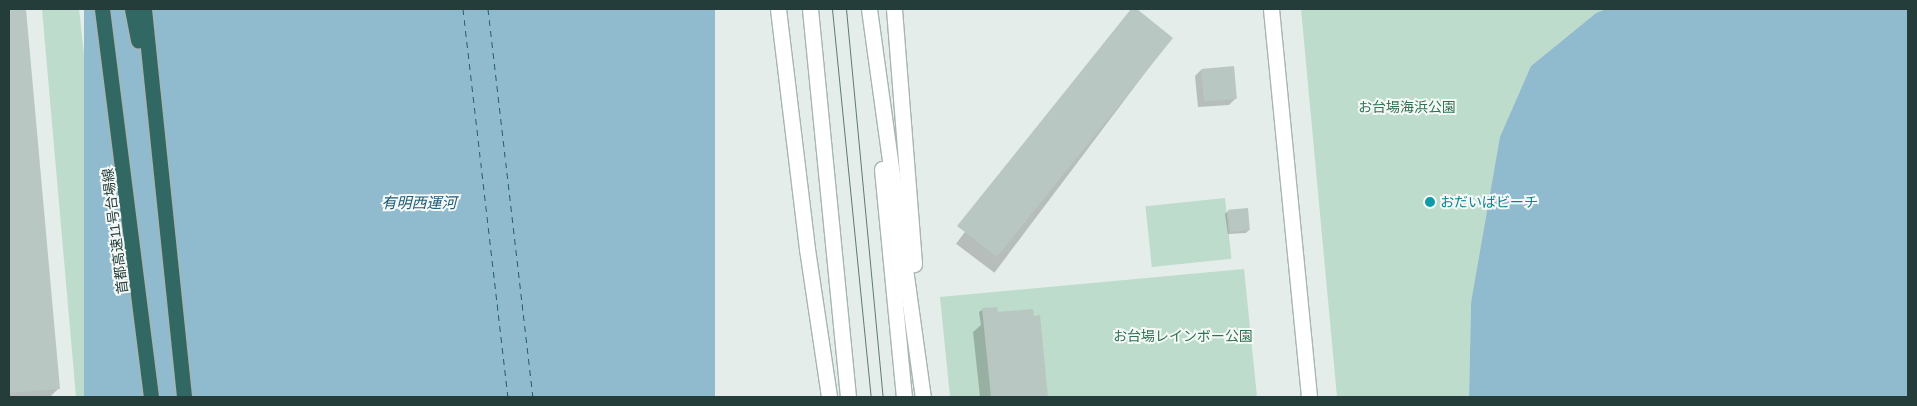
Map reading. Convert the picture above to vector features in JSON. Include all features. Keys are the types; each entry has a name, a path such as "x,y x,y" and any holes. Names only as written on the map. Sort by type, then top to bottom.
{"highway":[{"path":"98,9 111,61"},
{"path":"102,9 111,61"},
{"path":"132,9 158,150"},
{"path":"144,9 184,397"},
{"name":"首都高速11号台場線","path":"111,61 151,397"}],"street":[{"path":"778,9 790,124 829,397"},
{"path":"810,9 848,397"},
{"path":"868,9 904,397"},
{"path":"868,9 924,397"},
{"path":"894,9 924,397"},
{"path":"1271,9 1309,397"}],"green space":[{"path":"42,9 79,9 121,397 76,397"},
{"name":"お台場海浜公園","path":"1301,9 1606,9 1596,13 1531,66 1471,303 1469,397 1337,397"},
{"path":"1225,198 1231,259 1152,267 1145,206"},
{"name":"お台場レインボー公園","path":"1244,269 1257,397 950,397 940,297"}],"water":[{"name":"有明西運河","path":"84,9 715,9 715,397 84,397"},
{"path":"1606,9 1908,9 1908,397 1469,397 1471,303 1500,137 1531,66 1596,13"}],"building":[{"path":"9,9 26,9 60,389 9,393"},
{"path":"1131,9 1137,9 1173,38 997,257 957,226"},
{"path":"1234,66 1237,99 1204,102 1201,69"},
{"path":"1248,208 1250,230 1230,232 1228,210"},
{"path":"997,307 998,312 1033,309 1034,316 1040,315 1048,397 991,397 982,308"}],"ferry route":[{"path":"463,9 508,397"},
{"path":"488,9 533,397"}],"tram line":[{"path":"832,9 871,397"},
{"path":"846,9 883,397"}],"place":[{"name":"おだいばビーチ","path":"1430,202"}]}
